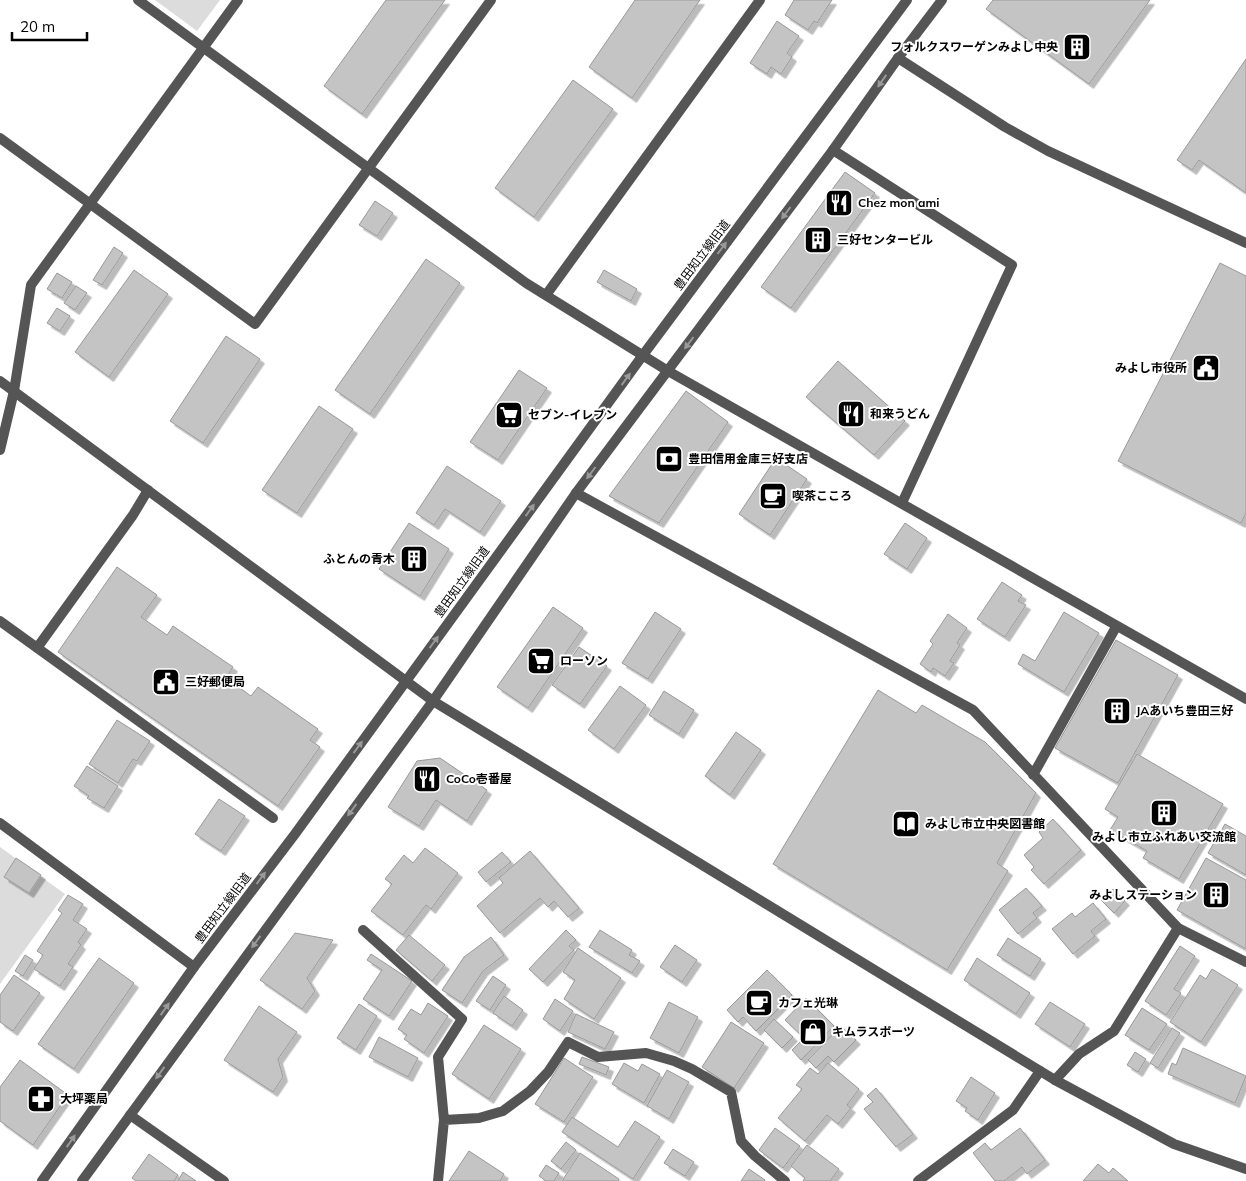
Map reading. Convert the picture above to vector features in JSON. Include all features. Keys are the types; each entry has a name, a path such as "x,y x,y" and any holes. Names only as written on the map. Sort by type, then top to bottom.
{"street":[{"path":"138,0 526,283 668,371 1246,700"},
{"path":"0,450 14,392 31,285 238,0"},
{"path":"0,138 255,324 491,0"},
{"path":"546,295 760,0"},
{"name":"豊田知立線旧道","path":"42,1181 194,967 295,834 643,355 907,0"},
{"path":"82,1181 432,700 576,493 833,150 942,0"},
{"path":"898,58 1005,127 1048,151 1246,243"},
{"path":"833,150 1012,265 902,503"},
{"path":"0,381 432,700 1055,1080 1174,1144 1246,1169"},
{"path":"37,648 133,515 148,490"},
{"path":"576,493 973,710 1178,928 1246,962"},
{"path":"0,621 273,818"},
{"path":"1033,775 1116,626"},
{"path":"0,824 194,967"},
{"path":"1055,1080 1079,1054 1114,1031 1178,928"},
{"path":"363,930 462,1019 438,1057 444,1120 438,1181"},
{"path":"444,1120 478,1118 503,1111 530,1091 548,1072 568,1042 598,1057 646,1053 674,1061 692,1069 731,1092 741,1141 755,1156 785,1181"},
{"path":"918,1181 1013,1110 1040,1071"},
{"path":"130,1115 224,1181"}],"shaded area":[{"path":"155,0 220,0 197,31"},
{"path":"0,847 65,894 0,984"}],"building":[{"path":"386,0 445,0 362,114 324,86"},
{"path":"635,0 700,0 632,98 589,67"},
{"path":"794,0 832,0 817,23 814,21 808,30 785,15"},
{"name":"フォルクスワーゲンみよし中央","path":"993,0 1150,0 1089,84 986,9"},
{"path":"777,21 799,36 787,53 792,57 781,74 771,67 767,74 750,63"},
{"path":"1246,59 1246,193 1199,160 1192,170 1177,160"},
{"path":"573,80 613,109 534,217 495,188"},
{"name":"三好センタービル","path":"845,172 875,193 791,308 761,287"},
{"path":"375,201 393,213 377,236 359,225"},
{"path":"114,247 123,253 102,285 93,280"},
{"path":"426,259 460,283 370,414 335,390"},
{"name":"みよし市役所","path":"1220,263 1246,276 1246,513 1241,523 1118,461"},
{"path":"134,270 168,294 109,377 75,352"},
{"path":"604,270 637,289 631,301 597,282"},
{"path":"57,273 72,282 62,298 47,289"},
{"path":"76,286 87,293 75,310 64,303"},
{"path":"57,308 70,316 60,331 47,323"},
{"path":"226,336 260,359 203,443 170,421"},
{"path":"838,361 905,421 874,455 806,397"},
{"name":"セブン-イレブン","path":"519,370 547,388 498,460 470,442"},
{"name":"豊田信用金庫三好支店","path":"686,391 728,422 659,523 609,496"},
{"path":"319,406 353,429 297,513 262,490"},
{"name":"喫茶こころ","path":"776,458 807,479 770,535 739,514"},
{"path":"447,466 501,501 480,532 445,509 434,525 416,513"},
{"name":"ふとんの青木","path":"409,523 449,549 420,596 379,569"},
{"path":"905,523 927,538 907,569 884,554"},
{"name":"三好郵便局","path":"117,567 157,595 141,617 167,635 173,626 233,667 226,678 251,696 258,687 318,729 310,740 320,747 278,806 58,652"},
{"path":"1002,582 1022,595 1018,601 1026,605 1005,637 977,619"},
{"path":"553,607 583,628 528,708 497,687"},
{"path":"655,612 681,629 648,679 622,663"},
{"path":"1064,612 1099,633 1064,692 1018,664 1023,654 1035,661"},
{"path":"948,614 967,628 957,643 960,645 950,661 954,663 945,676 933,668 931,672 920,664 933,644 930,641"},
{"name":"JAあいち豊田三好","path":"1116,640 1178,675 1118,783 1055,748"},
{"path":"579,647 607,666 580,704 552,685"},
{"path":"620,686 646,705 614,749 588,730"},
{"path":"878,690 916,713 922,705 985,742 1036,793 997,863 1008,871 947,970 773,864"},
{"path":"664,691 694,710 679,734 649,715"},
{"path":"117,720 150,741 137,761 133,759 118,783 89,764"},
{"path":"736,732 761,750 730,795 705,776"},
{"name":"みよし市立ふれあい交流館","path":"1137,754 1223,804 1179,879 1143,858 1147,851 1110,830 1118,817 1105,809"},
{"path":"440,758 487,790 467,821 436,800 419,826 388,807 417,761"},
{"path":"87,766 118,786 104,808 87,798 89,796 74,786"},
{"path":"219,799 245,816 221,851 195,834"},
{"path":"1053,819 1081,850 1044,884 1031,870 1034,867 1024,855 1043,838 1039,832"},
{"path":"1225,824 1246,836 1246,875 1208,853"},
{"path":"425,848 458,873 431,909 426,905 403,935 371,911 392,884 385,879 404,855 413,863"},
{"path":"530,851 579,908 568,917 554,901 548,907 540,898 500,933 477,906 503,883 499,878"},
{"path":"502,852 511,862 486,882 478,872"},
{"path":"16,858 41,875 29,893 4,877"},
{"name":"みよしステーション","path":"1206,858 1246,880 1246,949 1177,910"},
{"path":"1026,888 1042,906 1033,913 1037,918 1018,934 999,910"},
{"path":"1113,889 1125,901 1114,913 1101,900"},
{"path":"68,895 83,904 73,920 87,929 78,942 81,945 68,964 73,967 60,986 34,969 43,955 37,951 62,913 58,910"},
{"path":"1093,903 1106,919 1091,931 1095,936 1073,954 1052,929 1072,913 1075,917"},
{"path":"566,930 576,940 569,946 574,950 543,982 529,969"},
{"path":"600,930 632,950 629,955 640,961 632,973 589,947"},
{"path":"295,933 333,940 307,978 315,991 302,1009 260,980"},
{"path":"409,935 445,965 432,981 396,950"},
{"path":"491,937 504,955 483,971 462,1003 442,990 464,957"},
{"path":"1008,938 1041,959 1030,976 997,955"},
{"path":"675,945 697,960 682,982 660,967"},
{"path":"1180,946 1195,956 1174,989 1181,993 1166,1015 1145,1001"},
{"path":"578,948 621,978 594,1019 564,999 575,980 563,972"},
{"path":"371,954 412,981 389,1016 363,999 382,970 367,960"},
{"path":"25,955 33,960 23,976 15,971"},
{"path":"99,958 134,983 74,1069 38,1044"},
{"path":"977,958 1030,993 1016,1014 964,980"},
{"path":"1212,969 1238,985 1201,1042 1170,1022 1200,975 1206,979"},
{"name":"カフェ光琳","path":"767,970 792,995 756,1031 743,1017 738,1022 727,1010"},
{"path":"14,975 40,993 13,1031 0,1022 0,995"},
{"path":"493,976 506,985 490,1010 476,1001"},
{"path":"504,996 523,1010 512,1026 493,1013"},
{"name":"キムラスポーツ","path":"806,998 834,1026 801,1060 792,1050 804,1038 785,1020"},
{"path":"555,999 573,1011 560,1031 543,1019"},
{"path":"669,1002 698,1017 679,1053 650,1038"},
{"path":"1050,1002 1085,1024 1070,1047 1035,1024"},
{"path":"428,1003 448,1016 424,1053 404,1039 407,1035 398,1029 411,1009 421,1015"},
{"path":"359,1004 377,1016 356,1050 337,1038"},
{"path":"259,1006 297,1032 278,1059 283,1077 273,1092 224,1060"},
{"path":"1142,1008 1167,1024 1149,1050 1125,1035"},
{"path":"576,1014 614,1032 605,1049 568,1032"},
{"path":"774,1019 793,1037 782,1048 764,1030"},
{"path":"731,1022 764,1043 734,1088 702,1067"},
{"path":"484,1025 521,1049 489,1099 452,1074"},
{"path":"841,1026 856,1040 834,1062 828,1056 816,1068 808,1060"},
{"path":"1172,1028 1180,1033 1158,1068 1150,1063"},
{"path":"379,1037 418,1058 408,1077 369,1057"},
{"path":"1183,1048 1246,1076 1235,1103 1168,1074 1172,1063 1176,1065"},
{"path":"1135,1052 1146,1059 1138,1072 1127,1065"},
{"path":"582,1057 609,1067 606,1075 579,1064"},
{"path":"564,1058 593,1077 564,1122 535,1104"},
{"path":"20,1060 68,1095 33,1145 0,1121 0,1087"},
{"path":"624,1063 638,1071 642,1064 660,1074 644,1103 612,1084"},
{"path":"828,1063 859,1089 847,1105 851,1108 838,1124 827,1115 805,1141 778,1118 802,1089 796,1085 810,1068 818,1074"},
{"path":"667,1070 689,1082 669,1119 647,1106"},
{"path":"971,1077 995,1093 978,1120 965,1111 967,1108 956,1101"},
{"path":"876,1088 913,1134 896,1147 864,1109 873,1102 867,1096"},
{"path":"572,1117 618,1147 635,1121 660,1137 633,1179 562,1132"},
{"path":"775,1128 800,1146 783,1168 759,1150"},
{"path":"1020,1128 1045,1160 1027,1174 1022,1167 1004,1181 995,1181 973,1153 985,1143 991,1150"},
{"path":"566,1142 576,1150 561,1169 551,1161"},
{"path":"807,1145 839,1169 830,1181 803,1181 805,1178 791,1166"},
{"path":"673,1149 694,1162 685,1176 664,1163"},
{"path":"469,1151 504,1174 500,1181 449,1181"},
{"path":"580,1153 619,1179 618,1181 562,1181"},
{"path":"149,1154 178,1175 174,1181 136,1181 132,1178"},
{"path":"1098,1164 1109,1173 1113,1168 1128,1181 1083,1181"},
{"path":"546,1165 559,1173 554,1181 546,1181 539,1176"},
{"path":"749,1169 765,1180 741,1181"},
{"path":"183,1172 196,1181 178,1181"}],"place":[{"name":"フォルクスワーゲンみよし中央","path":"1077,47"},
{"name":"Chez mon ami","path":"839,203"},
{"name":"三好センタービル","path":"818,240"},
{"name":"みよし市役所","path":"1206,368"},
{"name":"和来うどん","path":"851,414"},
{"name":"セブン-イレブン","path":"509,415"},
{"name":"豊田信用金庫三好支店","path":"669,459"},
{"name":"喫茶こころ","path":"773,496"},
{"name":"ふとんの青木","path":"414,559"},
{"name":"ローソン","path":"541,661"},
{"name":"三好郵便局","path":"166,682"},
{"name":"JAあいち豊田三好","path":"1117,711"},
{"name":"CoCo壱番屋","path":"427,779"},
{"name":"みよし市立ふれあい交流館","path":"1164,813"},
{"name":"みよし市立中央図書館","path":"906,824"},
{"name":"みよしステーション","path":"1216,895"},
{"name":"カフェ光琳","path":"759,1003"},
{"name":"キムラスポーツ","path":"813,1032"},
{"name":"大坪薬局","path":"41,1099"}]}
